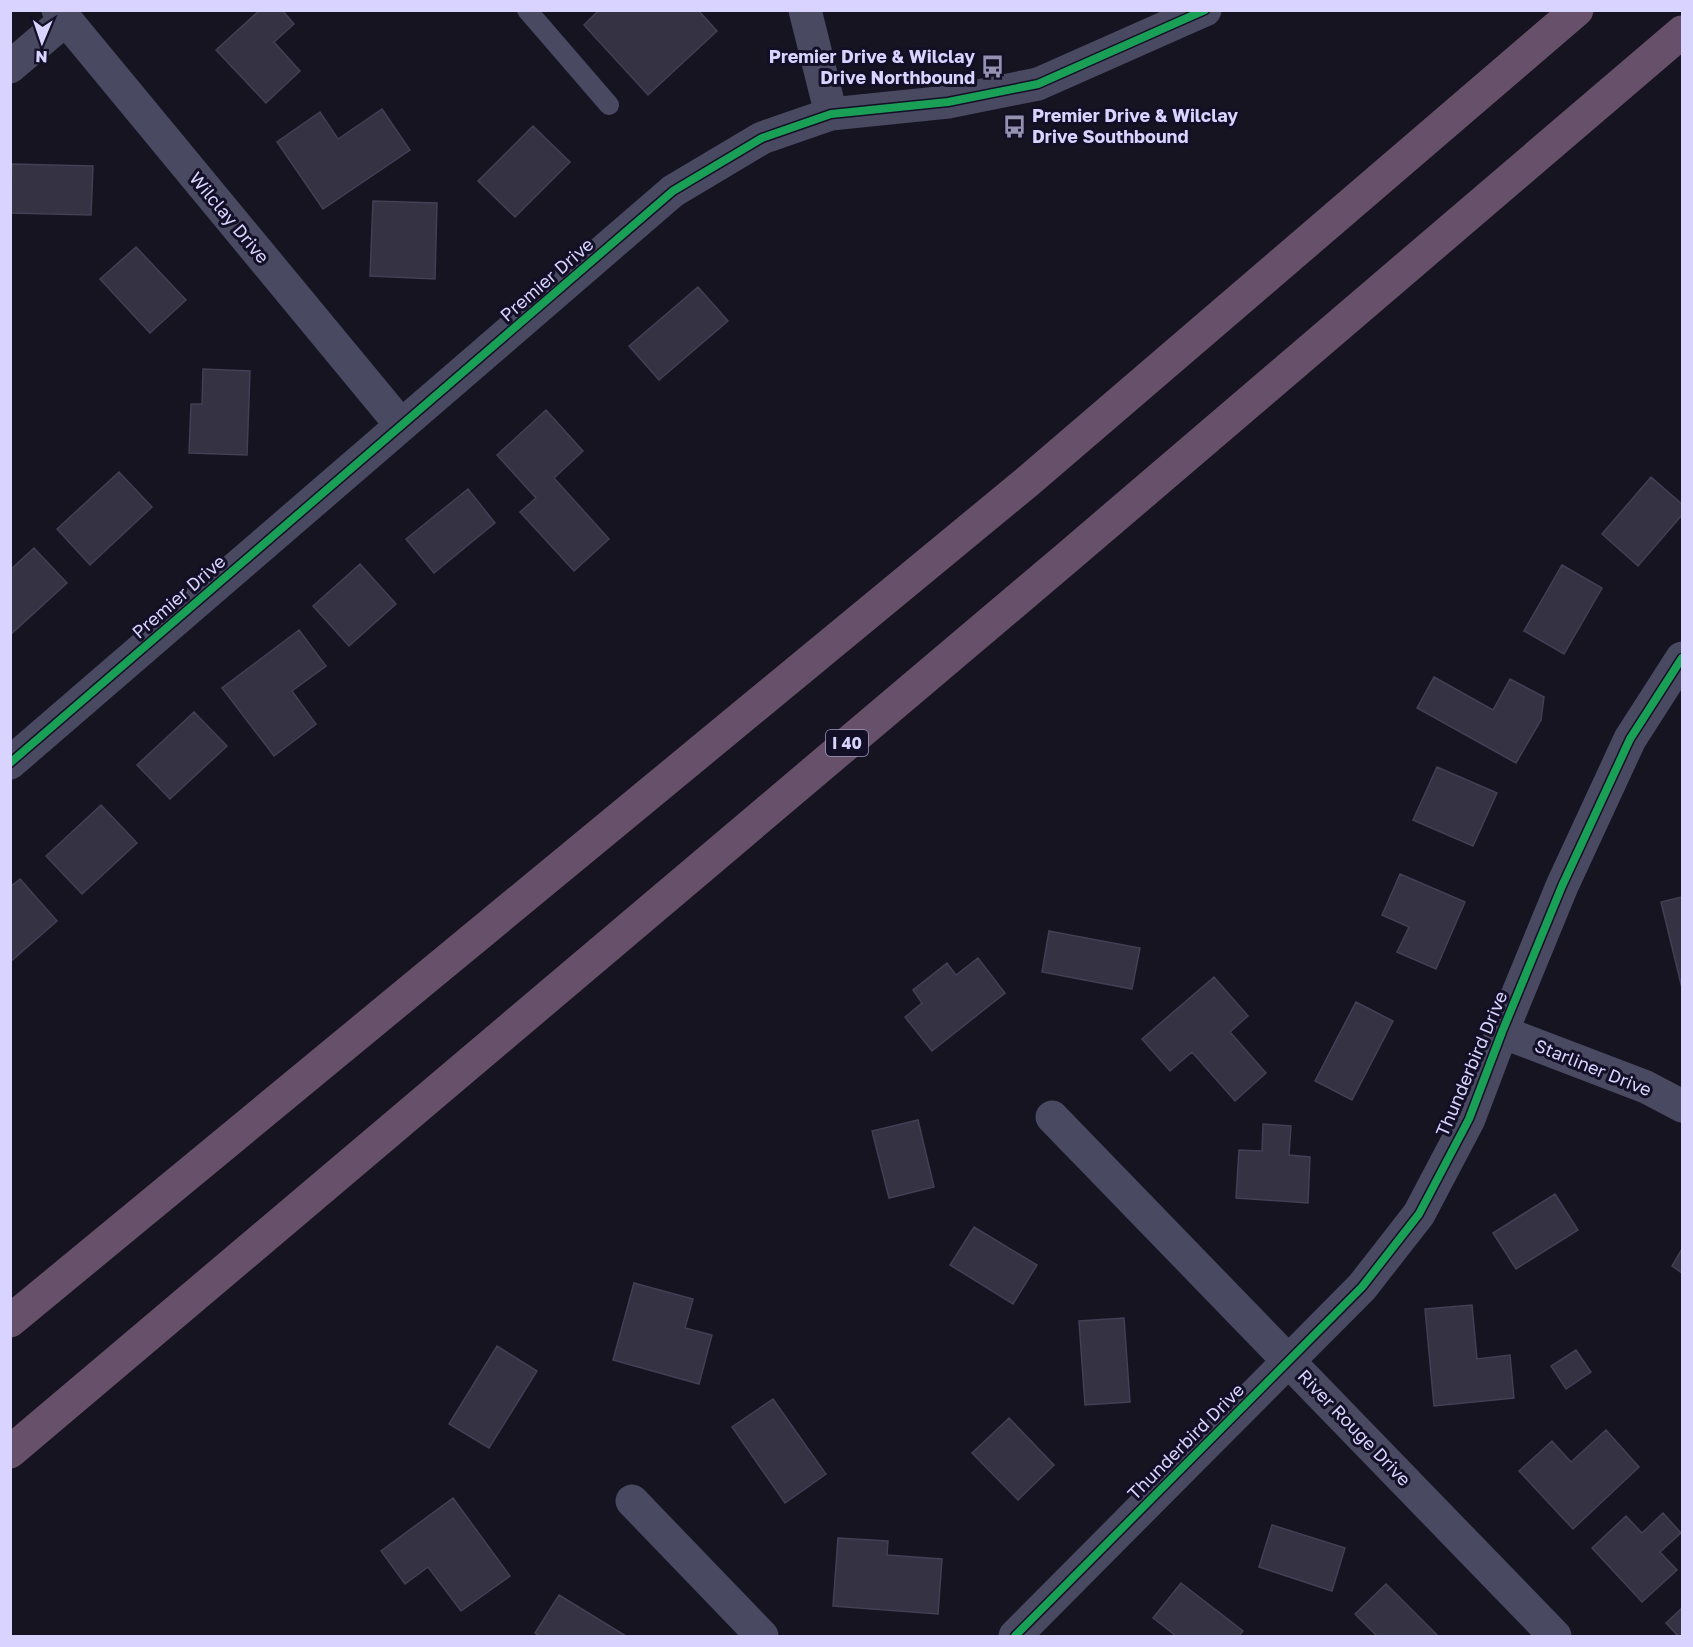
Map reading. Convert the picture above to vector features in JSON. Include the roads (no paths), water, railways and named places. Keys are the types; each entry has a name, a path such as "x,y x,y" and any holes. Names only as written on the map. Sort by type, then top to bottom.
{"highway":[{"path":"10,1322 1027,482 1577,10"},
{"name":"I 40","path":"10,1452 1683,32"}],"street":[{"path":"805,10 831,114"},
{"name":"Premier Drive","path":"10,762 673,191 762,138 831,114 948,102 1038,84 1205,10"},
{"path":"10,67 61,16"},
{"name":"Wilclay Drive","path":"61,16 401,425"},
{"name":"Thunderbird Drive","path":"1015,1636 1362,1287 1419,1214 1469,1119 1562,886 1630,739 1683,658"},
{"name":"Starliner Drive","path":"1502,1032 1646,1087 1683,1107"},
{"name":"River Rouge Drive","path":"1052,1117 1555,1636"},
{"path":"632,1501 762,1636"}],"lane":[{"path":"527,10 609,105"}],"place":[{"name":"Premier Drive & Wilclay Drive Northbound","path":"993,67"},
{"name":"Premier Drive & Wilclay Drive Southbound","path":"1014,126"}]}
